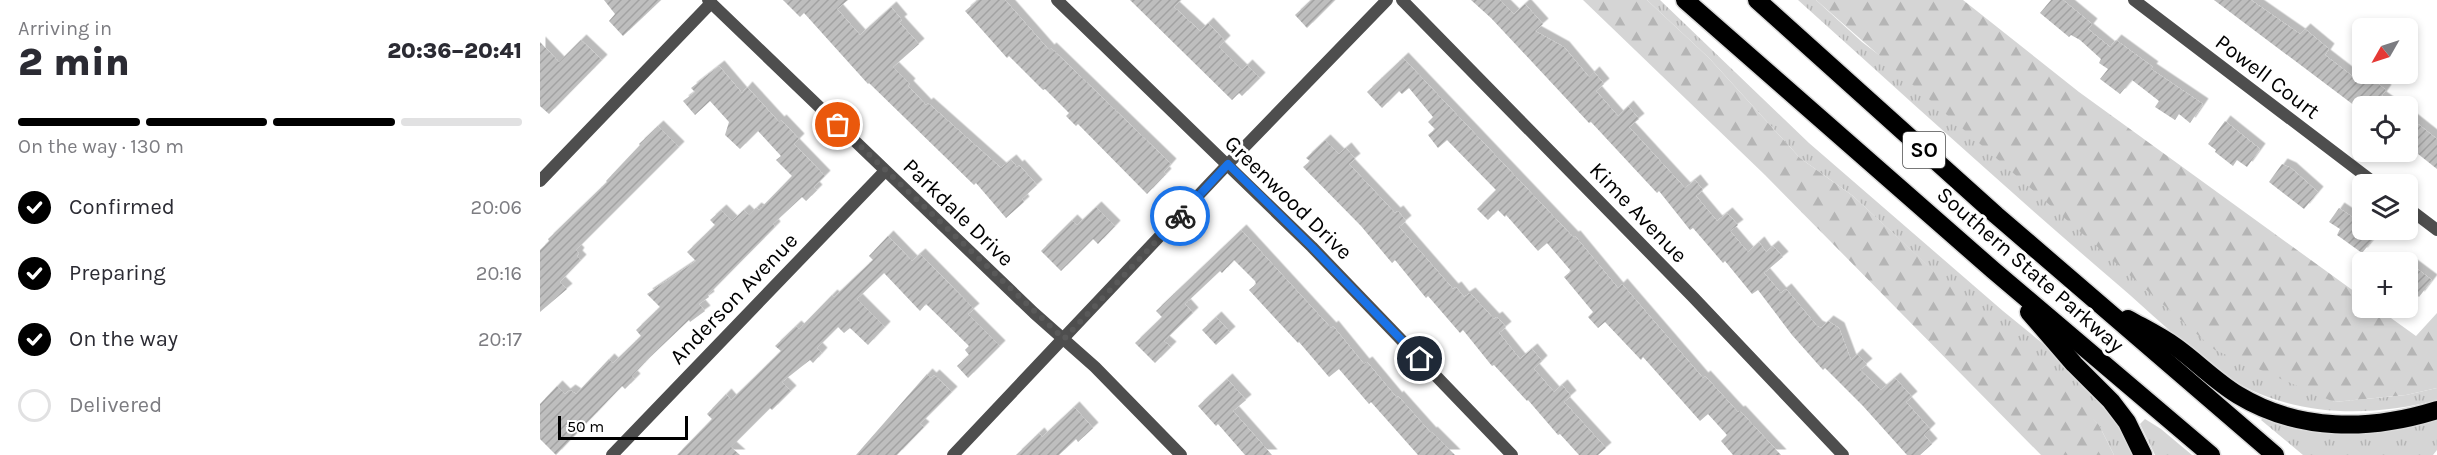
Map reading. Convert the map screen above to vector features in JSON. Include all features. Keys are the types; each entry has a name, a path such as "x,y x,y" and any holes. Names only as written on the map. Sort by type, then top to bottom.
{"highway":[{"name":"Southern State Parkway","path":"1685,0 1993,270 2211,455"},
{"name":"Southern State Parkway","path":"1758,0 1900,130 2275,455"},
{"path":"1993,270 2074,364 2111,401 2133,432 2143,455"},
{"path":"2092,298 2175,346 2237,394 2280,415 2313,423 2353,426 2398,420 2437,410"}],"street":[{"name":"Greenwood Drive","path":"1057,0 1312,247 1512,455"},
{"path":"953,455 1228,164 1387,0"},
{"name":"Kime Avenue","path":"1402,0 1694,297 1843,455"},
{"name":"Powell Court","path":"2134,0 2363,174"},
{"path":"540,181 709,1"},
{"name":"Parkdale Drive","path":"709,1 885,171 1095,367 1181,455"},
{"name":"Anderson Avenue","path":"612,455 885,171"},
{"path":"2418,216 2437,230"}],"green space":[{"path":"1583,0 1647,0 1709,58 1800,158 1853,196 1932,269 2034,354 2099,425 2114,455 2041,455 1765,175"},
{"path":"1647,0 1660,0 1809,143 2003,311 2091,383 2120,427 2132,455 2114,455 2099,425 1853,196 1800,158 1709,58"},
{"path":"1798,0 1816,0 1862,42 2334,402 2406,395 2437,388 2437,400 2367,411 2319,409 2273,399 2251,390 2219,371 2000,182"},
{"path":"1816,0 1963,0 2079,92 2352,290 2352,318 2391,318 2416,336 2437,313 2437,388 2406,395 2334,402 2215,350"},
{"path":"2267,414 2294,423 2437,416 2437,450 2433,455 2303,455 2261,420"},
{"path":"2145,419 2192,455 2155,455 2140,424"}],"building":[{"path":"604,0 661,0 623,36 609,21 615,14"},
{"path":"783,0 848,0 837,9 860,35 891,7 902,20 899,22 919,44 893,67 926,105 928,103 1001,168 1011,160 1017,167 1019,165 1037,185 1022,199 1024,202 1006,218 976,183 974,185 868,84 804,13 800,17"},
{"path":"978,0 1005,0 1049,50 1051,48 1171,164 1164,172 1166,174 1147,194 1078,124 1076,126 1066,116 1069,113 1045,89 1043,90 1009,56 1007,58 965,11"},
{"path":"1130,0 1181,0 1174,7 1200,31 1208,23 1225,41 1219,47 1242,70 1247,65 1260,78 1242,96 1239,93 1232,100"},
{"path":"1311,0 1335,0 1307,28 1295,15"},
{"path":"1471,0 1500,0 1514,14 1525,4 1543,24 1535,31 1564,47 1589,77 1594,72 1604,84 1596,91 1618,116 1628,106 1639,119 1629,127 1685,188 1695,180 1703,190 1696,196 1717,221 1727,213 1738,225 1730,231 1748,252 1759,242 1766,252 1773,246 1783,257 1764,273 1781,293 1786,289 1817,326 1821,328 1828,321 1839,328 1851,360 1857,354 1867,364 1860,370 1881,390 1895,378 1912,397 1906,402 1930,429 1924,435 1932,444 1920,455 1907,455 1863,406 1825,368 1823,370 1792,335 1758,290 1752,294 1725,261 1723,263 1693,228 1690,230 1659,191 1657,193 1491,18"},
{"path":"2051,0 2063,0 2092,24 2088,29 2110,47 2116,40 2153,67 2151,69 2203,104 2190,123 2179,114 2175,120 2155,107 2159,101 2132,80 2120,94 2100,79 2108,69 2099,63 2101,59 2080,40 2071,35 2069,37 2040,13"},
{"path":"2214,0 2251,0 2300,34 2305,29 2329,49 2325,55 2352,76 2352,84 2378,84 2386,90 2382,96 2352,96 2352,104"},
{"path":"581,40 602,60 549,114 540,106 540,42 559,62"},
{"path":"1403,58 1573,237 1575,236 1618,288 1622,284 1703,378 1705,376 1781,455 1733,455 1721,441 1727,435 1708,414 1700,421 1643,357 1641,360 1605,322 1598,328 1588,317 1593,312 1564,277 1571,271 1547,243 1538,251 1506,215 1505,217 1498,210 1488,220 1477,209 1496,190 1447,140 1438,148 1428,135 1435,129 1428,122 1433,117 1409,88 1402,94 1399,91 1382,108 1367,92"},
{"path":"719,66 742,93 747,87 779,122 781,120 799,139 794,144 825,176 814,187 817,190 806,201 802,197 773,224 775,227 708,295 709,297 699,304 705,311 690,322 689,320 647,360 632,376 635,379 625,389 622,386 556,455 540,439 540,404 557,386 565,394 570,390 576,394 609,359 613,363 641,336 636,330 660,307 647,294 696,261 687,252 715,225 710,220 721,210 732,221 744,210 749,215 756,208 759,210 792,176 776,160 781,156 758,131 740,149 725,135 729,122 710,101 695,115 683,101 695,92 691,88"},
{"path":"2225,121 2260,149 2247,167 2237,160 2233,166 2208,144"},
{"path":"2418,124 2437,139 2437,169 2418,154"},
{"path":"658,126 679,147 576,250 581,260 560,282 567,289 540,312 540,250"},
{"path":"1325,140 1339,154 1346,148 1355,159 1349,164 1395,213 1398,211 1406,221 1399,227 1453,289 1456,287 1464,297 1470,293 1494,319 1497,317 1506,327 1499,333 1520,359 1532,349 1542,361 1534,369 1554,392 1562,385 1571,396 1564,402 1606,448 1598,455 1579,455 1494,365 1492,366 1463,330 1460,333 1428,296 1426,298 1395,260 1392,263 1361,226 1303,167 1310,161 1306,158"},
{"path":"2282,164 2291,168 2318,192 2304,209 2269,182"},
{"path":"1096,207 1115,226 1098,244 1093,239 1061,271 1041,251 1072,220 1077,225"},
{"path":"2339,208 2352,217 2352,240 2373,240 2361,252 2337,235 2340,229 2329,222"},
{"path":"1241,230 1331,328 1333,326 1364,364 1367,362 1397,398 1398,396 1431,433 1455,455 1418,455 1339,369 1329,377 1249,290 1256,284 1255,281 1234,260 1185,304 1193,313 1164,341 1171,347 1155,363 1135,343 1162,317 1156,311"},
{"path":"888,236 912,261 920,254 974,309 968,314 1000,346 968,378 957,366 969,355 965,350 969,346 926,304 920,311 884,273 857,299 885,327 868,345 850,328 844,333 838,327 817,348 822,353 813,363 810,360 782,382 791,391 772,410 770,408 731,447 740,455 677,455 712,419 707,414 726,394 731,400 781,351 775,346 796,326 799,329 832,295 834,297 873,260 869,256"},
{"path":"2418,270 2432,280 2418,296"},
{"path":"1216,317 1230,332 1216,345 1202,330"},
{"path":"927,374 931,378 934,375 952,392 920,424 924,427 897,455 856,455"},
{"path":"1227,379 1246,400 1233,411 1272,455 1245,455 1218,424 1216,426 1198,406"},
{"path":"1074,407 1093,428 1078,442 1076,439 1059,455 1016,455 1039,433 1042,437"}],"way so far":[{"path":"838,125 1017,297 1064,339 1180,216"}],"route":[{"path":"1180,216 1228,164 1420,359"}]}
